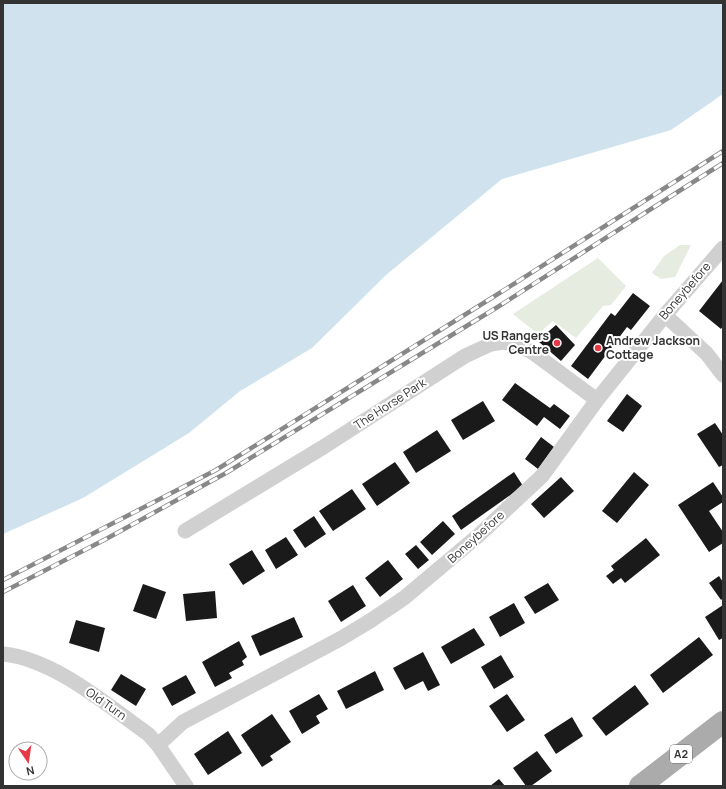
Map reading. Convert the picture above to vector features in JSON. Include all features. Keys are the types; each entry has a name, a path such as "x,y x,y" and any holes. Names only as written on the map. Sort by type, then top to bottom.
{"main road":[{"name":"A2","path":"640,786 723,722"}],"street":[{"name":"Boneybefore","path":"158,745 183,722 340,639 404,598 452,558 534,484 549,468 597,400 665,315 723,248"},
{"path":"665,315 707,354 723,375"},
{"name":"The Horse Park","path":"185,531 325,446 465,356 491,344 509,343 532,352 597,400"},
{"name":"Old Turn","path":"3,654 19,655 43,664 70,679 148,734 158,745 186,786"}],"shaded area":[{"path":"680,245 691,245 675,277 661,279 652,273 664,256"},
{"path":"598,258 626,286 611,305 603,306 576,338 553,321 538,334 513,314"}],"water":[{"path":"3,3 723,3 723,94 671,130 502,179 386,275 312,348 240,391 189,433 83,498 3,534"}],"building":[{"path":"723,280 723,326 721,329 699,311"},
{"name":"Andrew Jackson Cottage","path":"633,293 650,306 631,330 627,327 588,379 571,366 611,313 615,316"},
{"name":"US Rangers Centre","path":"556,325 575,345 561,361 539,342 542,337"},
{"path":"515,383 550,408 554,404 570,416 560,429 544,417 537,426 502,400"},
{"path":"627,394 642,406 623,432 607,421"},
{"path":"483,401 495,421 463,440 451,420"},
{"path":"715,423 723,435 723,465 719,467 697,434"},
{"path":"437,430 451,451 416,473 403,452"},
{"path":"541,437 554,447 538,469 525,459"},
{"path":"395,462 410,483 377,506 362,484"},
{"path":"514,472 523,486 461,530 452,516"},
{"path":"634,472 649,485 617,523 602,511"},
{"path":"561,477 574,491 544,518 531,504"},
{"path":"713,482 723,497 723,502 709,511 723,532 723,543 709,552 678,505"},
{"path":"352,489 366,509 333,531 319,511"},
{"path":"314,516 326,534 305,548 293,530"},
{"path":"443,521 455,534 432,555 420,542"},
{"path":"286,537 298,555 276,569 265,550"},
{"path":"646,538 660,555 625,583 621,578 613,584 606,576 614,570 611,566"},
{"path":"416,545 429,560 418,569 405,554"},
{"path":"252,550 265,571 243,585 229,564"},
{"path":"388,560 403,579 380,597 365,578"},
{"path":"719,576 723,582 723,598 721,600 709,583"},
{"path":"548,583 559,600 535,614 524,597"},
{"path":"143,584 166,592 156,619 133,611"},
{"path":"353,585 366,606 341,622 328,601"},
{"path":"215,591 217,618 186,621 183,594"},
{"path":"514,603 525,623 500,637 489,617"},
{"path":"723,605 723,638 719,640 705,617"},
{"path":"294,617 303,637 260,656 251,636"},
{"path":"76,620 105,628 99,652 69,643"},
{"path":"474,628 485,645 451,664 441,647"},
{"path":"699,637 713,655 663,693 650,675"},
{"path":"239,641 247,657 242,661 244,665 229,673 232,678 215,687 202,662"},
{"path":"423,652 440,685 428,691 423,681 405,690 393,668"},
{"path":"501,655 514,677 494,689 481,667"},
{"path":"375,671 384,690 346,709 337,691"},
{"path":"121,674 146,689 136,706 111,690"},
{"path":"186,675 196,693 172,706 162,688"},
{"path":"635,685 649,704 606,736 592,718"},
{"path":"319,694 328,709 316,716 320,723 302,734 289,711"},
{"path":"507,694 525,720 507,732 489,706"},
{"path":"272,714 291,742 270,756 273,760 262,767 241,735"},
{"path":"572,717 583,736 556,754 544,735"},
{"path":"228,731 242,753 208,775 194,754"},
{"path":"537,751 552,771 531,786 526,786 513,768"},
{"path":"499,779 505,786 490,786"}],"railway":[{"path":"3,580 216,470 723,151"},
{"path":"3,592 106,539 226,473 496,308 723,163"}],"place":[{"name":"US Rangers Centre","path":"557,343"},
{"name":"Andrew Jackson Cottage","path":"598,348"}]}
